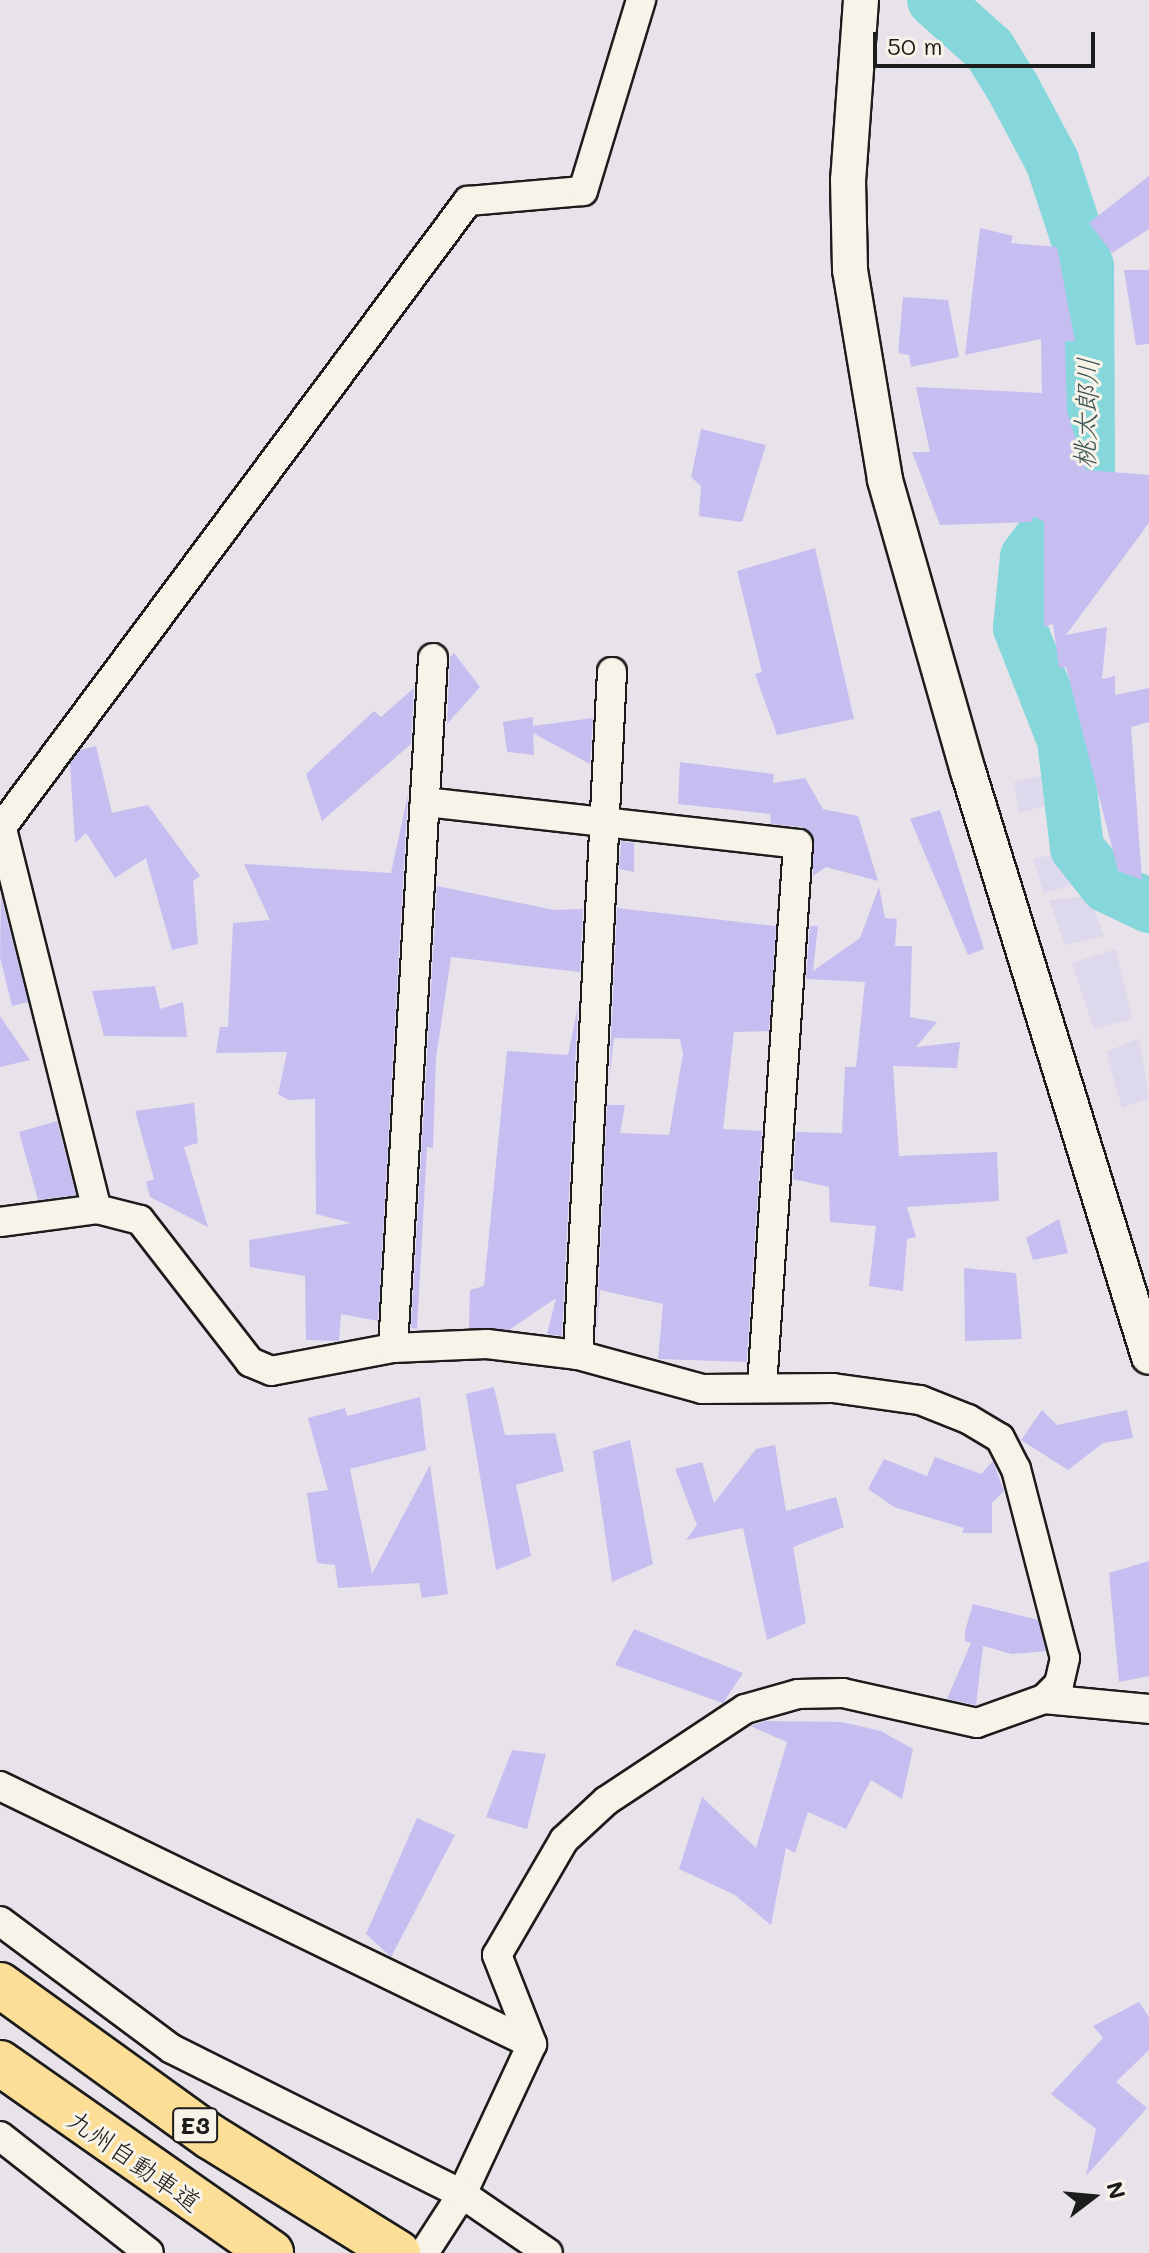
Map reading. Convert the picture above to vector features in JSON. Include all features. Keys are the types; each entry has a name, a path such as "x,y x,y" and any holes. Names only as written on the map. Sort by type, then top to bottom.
{"highway":[{"name":"E3","path":"0,1985 211,2137 398,2253"},
{"name":"九州自動車道","path":"0,2063 271,2253"}],"street":[{"path":"1,828 468,201 583,191 641,0"},
{"path":"861,0 848,180 850,270 885,480 968,771 1149,1357"},
{"path":"393,1348 433,658"},
{"path":"578,1355 612,672"},
{"path":"425,802 798,844 762,1387"},
{"path":"0,821 97,1209"},
{"path":"0,1222 97,1209 140,1220 250,1362 271,1371 393,1348 487,1344 578,1355 702,1389 833,1388 920,1400 1000,1438 1016,1469 1065,1658 1059,1684 1044,1699"},
{"path":"431,2241 462,2194 532,2044 497,1955 529,1891 564,1840 606,1801 696,1738 745,1709 798,1694 843,1693 977,1723 1044,1699 1149,1709"},
{"path":"0,1786 532,2044"},
{"path":"0,1921 172,2049 462,2194 548,2253"},
{"path":"0,2136 149,2253"}],"shaded area":[{"path":"1049,774 1054,803 1019,813 1014,782"},
{"path":"1062,853 1076,884 1044,893 1033,859"},
{"path":"1089,896 1104,936 1065,945 1049,900"},
{"path":"1116,949 1132,1019 1094,1029 1072,963"},
{"path":"1139,1038 1149,1098 1122,1108 1106,1052"}],"building":[{"path":"1149,176 1149,229 1112,253 1089,223"},
{"path":"980,228 1013,236 1011,243 1057,247 1075,341 1065,341 1067,412 1086,470 1149,475 1149,523 1066,635 1107,627 1102,679 1115,676 1115,695 1149,688 1149,722 1131,727 1142,880 1118,871 1066,667 1059,668 1053,624 1044,627 1044,522 1034,516 1031,522 940,525 912,452 930,452 916,387 1042,393 1041,339 965,355"},
{"path":"1124,270 1149,270 1149,344 1136,345"},
{"path":"903,297 948,300 959,357 911,367 909,355 898,353"},
{"path":"701,429 766,445 742,522 699,516 701,486 691,477"},
{"path":"815,548 854,719 777,735 755,674 762,672 737,571"},
{"path":"454,653 480,687 447,724 450,657"},
{"path":"414,688 411,744 322,821 306,774 374,711 381,717"},
{"path":"533,717 533,726 593,718 590,764 533,733 534,755 507,752 503,722"},
{"path":"96,746 112,813 148,805 200,876 193,881 198,944 172,950 146,858 115,878 86,833 75,843 70,764 80,750"},
{"path":"680,762 774,774 773,783 805,778 823,809 858,816 878,881 826,867 813,876 813,836 801,827 771,824 770,814 678,804"},
{"path":"408,794 378,1321 341,1314 339,1341 306,1340 305,1276 250,1267 249,1240 351,1223 316,1214 315,1099 289,1100 278,1094 287,1052 216,1053 220,1027 228,1027 233,923 270,920 244,864 391,873"},
{"path":"940,810 984,949 968,955 910,819"},
{"path":"621,841 634,843 634,872 619,869"},
{"path":"437,886 554,910 583,909 580,972 451,957 436,1058 433,1148 427,1147 417,1329 411,1328"},
{"path":"879,887 885,918 897,919 895,946 912,946 910,1017 937,1022 916,1047 960,1042 957,1068 893,1066 899,1156 997,1152 999,1201 907,1207 916,1237 907,1239 903,1291 869,1286 876,1226 830,1222 829,1187 793,1179 796,1132 842,1133 845,1067 856,1067 865,982 806,979 810,926 818,926 813,971 860,938"},
{"path":"1,896 28,1002 12,1006 0,957"},
{"path":"617,908 776,926 769,1031 734,1032 723,1129 762,1131 746,1372 746,1362 658,1359 663,1304 600,1290 596,1340 607,1105 625,1105 620,1133 669,1135 683,1054 680,1039 614,1038 609,1082"},
{"path":"155,986 160,1009 183,1002 187,1037 104,1036 92,991"},
{"path":"578,1006 562,1336 547,1334 556,1298 509,1330 469,1328 470,1290 484,1286 507,1051 568,1055"},
{"path":"0,1016 30,1060 0,1067"},
{"path":"194,1103 198,1143 184,1147 208,1227 150,1197 146,1182 154,1179 135,1111"},
{"path":"57,1121 76,1195 38,1200 19,1132"},
{"path":"1059,1219 1068,1253 1033,1260 1026,1238"},
{"path":"964,1268 1016,1273 1022,1339 965,1341"},
{"path":"494,1387 505,1435 555,1433 564,1471 516,1485 531,1556 496,1570 466,1394"},
{"path":"420,1397 426,1450 350,1469 372,1574 430,1465 448,1594 422,1598 419,1583 338,1588 335,1565 317,1563 307,1493 328,1490 308,1418 345,1408 347,1416"},
{"path":"1042,1410 1057,1425 1127,1410 1133,1438 1103,1443 1068,1470 1021,1440"},
{"path":"630,1440 653,1564 612,1582 593,1451"},
{"path":"775,1445 786,1511 836,1497 844,1527 793,1547 806,1623 767,1640 743,1528 686,1540 697,1525 675,1469 702,1462 714,1503 756,1449"},
{"path":"935,1457 981,1474 993,1461 1004,1491 992,1503 992,1533 962,1533 964,1528 894,1507 868,1489 884,1459 927,1476"},
{"path":"1149,1561 1149,1676 1119,1682 1109,1573"},
{"path":"973,1604 1038,1620 1046,1651 1012,1654 983,1646 976,1705 947,1699 971,1643 965,1641 965,1631"},
{"path":"634,1629 743,1673 723,1703 615,1665"},
{"path":"766,1721 842,1722 881,1731 913,1749 902,1799 871,1780 846,1829 808,1812 795,1853 786,1848 771,1925 735,1895 679,1869 702,1797 756,1848 787,1742 750,1726"},
{"path":"512,1750 546,1754 527,1829 486,1817"},
{"path":"417,1818 455,1835 391,1957 366,1934"},
{"path":"1139,2002 1149,2017 1149,2050 1116,2082 1147,2108 1086,2176 1096,2129 1051,2094 1103,2038 1093,2026"}],"waterway":[{"name":"桃太郎川","path":"934,0 989,49 1013,88 1052,161 1087,267 1088,476 1027,557 1020,628 1064,740 1077,848 1107,886 1149,906"}]}
